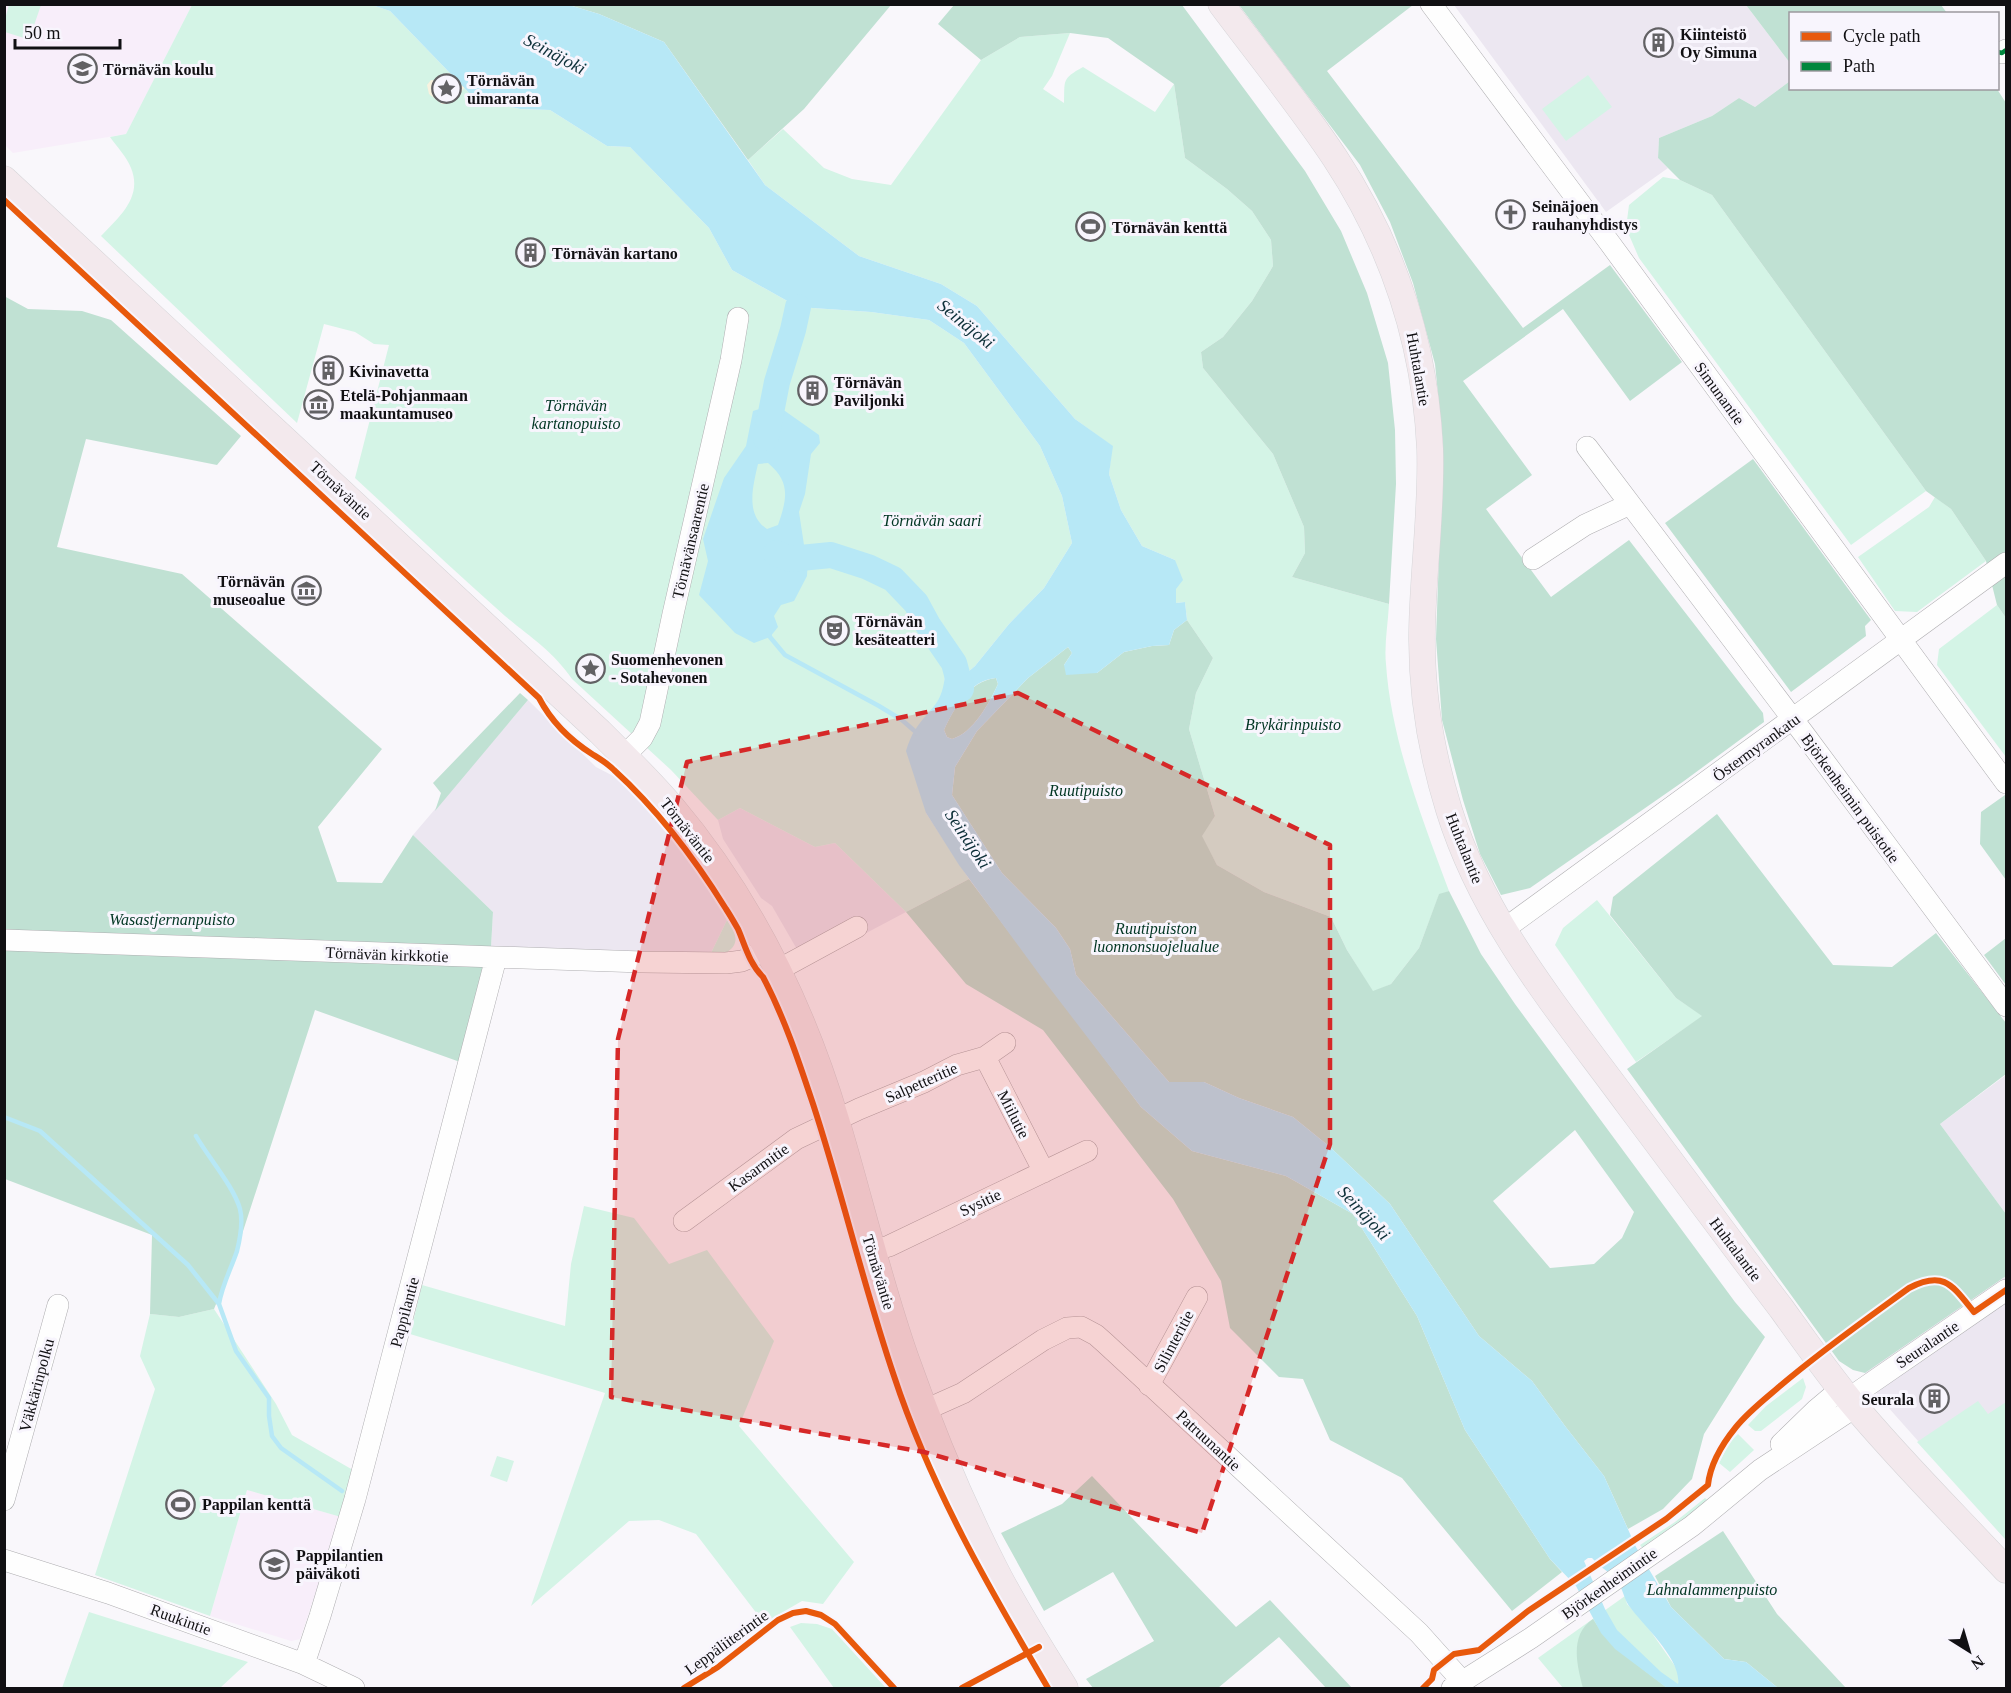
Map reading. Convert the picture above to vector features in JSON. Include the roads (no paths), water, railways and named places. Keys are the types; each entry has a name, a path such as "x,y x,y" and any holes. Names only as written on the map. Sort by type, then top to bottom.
{"main road":[{"name":"Huhtalantie","path":"1221,4 1339,165 1381,242 1407,306 1419,355 1427,405 1430,451 1430,496 1422,630 1427,722 1450,813 1470,867 1491,910 1542,988 1848,1398 1904,1462 2007,1570"},
{"name":"Törnäväntie","path":"4,179 329,479 624,756 670,805 700,843 735,894 772,960 806,1034 836,1120 872,1251 905,1356 955,1486 995,1570 1065,1689"}],"street":[{"name":"Simunantie","path":"1431,4 1630,270 2007,783"},
{"name":"Törnävänsaarentie","path":"624,756 642,738 651,723 673,614 730,366 738,318"},
{"name":"Björkenheimin puistotie","path":"1587,447 2007,1006"},
{"path":"1533,558 1585,525 1630,504"},
{"name":"Östermyrankatu","path":"1503,930 2007,562"},
{"name":"Törnävän kirkkotie","path":"4,940 496,958 726,963 772,960 857,927"},
{"name":"Pappilantie","path":"304,1664 321,1616 353,1508 496,958"},
{"name":"Salpetteritie","path":"836,1120 924,1082 957,1065 985,1057 1005,1043"},
{"name":"Miilutie","path":"985,1057 1044,1172"},
{"name":"Kasarmitie","path":"684,1221 796,1139 836,1120"},
{"name":"Sysitie","path":"872,1251 889,1246 1087,1151"},
{"name":"Seuralantie","path":"1848,1398 2007,1290"},
{"name":"Silinteritie","path":"1149,1385 1197,1297"},
{"name":"Väkkärinpolku","path":"4,1500 58,1305"},
{"name":"Patruunantie","path":"925,1410 963,1393 1042,1340 1067,1328 1081,1327 1096,1335 1419,1633 1456,1685"},
{"name":"Björkenheimintie","path":"1456,1685 1562,1616 1708,1514 1848,1398"},
{"name":"Ruukintie","path":"4,1560 108,1593 304,1664 354,1689"}],"water":[{"name":"Seinäjoki","path":"372,5 569,5 599,14 664,42 765,185 859,256 941,284 977,306 1075,419 1113,446 1109,474 1121,510 1142,546 1175,560 1183,580 1176,589 1176,603 1185,602 1187,620 1174,630 1169,645 1124,652 1097,673 1066,675 1064,665 1072,653 1068,647 1028,678 977,731 955,767 952,795 1002,873 1056,928 1070,949 1076,975 1169,1082 1204,1082 1239,1098 1293,1117 1330,1147 1390,1204 1479,1336 1532,1381 1604,1476 1636,1547 1671,1607 1724,1659 1746,1662 1778,1688 1667,1688 1615,1649 1601,1633 1576,1586 1550,1559 1465,1430 1417,1316 1353,1214 1286,1176 1192,1151 1141,1107 959,865 926,813 906,751 915,730 939,699 945,673 956,668 968,672 975,666 1009,624 1044,588 1072,543 1062,496 1040,446 964,343 929,320 871,312 798,307 732,270 709,228 630,147 607,146 550,110 520,109 474,98 390,11","holes":["996,678 998,684 985,709 973,724 960,736 952,739 947,737 944,730 964,697 978,684","1592,1558 1617,1580 1629,1606 1660,1643 1674,1664 1678,1684 1661,1672 1617,1630 1584,1561"]},
{"path":"772,405 785,411 819,435 820,443 811,454 805,494 799,512 808,557 807,576 794,601 781,605 774,616 778,627 770,637 754,643 735,633 699,595 708,561 703,539 724,478 746,446 753,411","holes":["768,463 784,484 785,499 778,525 767,529 760,523 753,508 753,491 758,464"]}],"waterway":[{"path":"766,438 777,382 798,307"},
{"path":"776,553 790,559 831,555 868,567 893,579 916,603 954,663 961,689"},
{"path":"769,632 770,637 785,655 879,706 902,720 918,734"},
{"path":"4,1117 40,1131 188,1265 219,1304 236,1351 269,1398 272,1436 281,1448 342,1491"},
{"path":"196,1136 227,1182 237,1200 241,1214 237,1251 219,1304"}],"place":[{"name":"Kiinteistö Oy Simuna","path":"1659,43"},
{"name":"Törnävän koulu","path":"82,69"},
{"name":"Törnävän uimaranta","path":"446,89"},
{"name":"Seinäjoen rauhanyhdistys","path":"1511,215"},
{"name":"Törnävän kenttä","path":"1091,227"},
{"name":"Törnävän kartano","path":"531,253"},
{"name":"Kivinavetta","path":"328,371"},
{"name":"Törnävän Paviljonki","path":"813,391"},
{"name":"Etelä-Pohjanmaan maakuntamuseo","path":"319,404"},
{"name":"Törnävän museoalue","path":"306,590"},
{"name":"Törnävän kesäteatteri","path":"834,630"},
{"name":"Suomenhevonen - Sotahevonen","path":"590,668"},
{"name":"Seurala","path":"1935,1399"},
{"name":"Pappilan kenttä","path":"181,1504"},
{"name":"Pappilantien päiväkoti","path":"275,1564"}],"park label":[{"name":"Törnävän kartanopuisto","path":"576,414"},
{"name":"Törnävän saari","path":"932,520"},
{"name":"Brykärinpuisto","path":"1293,724"},
{"name":"Ruutipuisto","path":"1086,790"},
{"name":"Wasastjernanpuisto","path":"172,919"},
{"name":"Ruutipuiston luonnonsuojelualue","path":"1156,937"},
{"name":"Lahnalammenpuisto","path":"1712,1589"}]}
